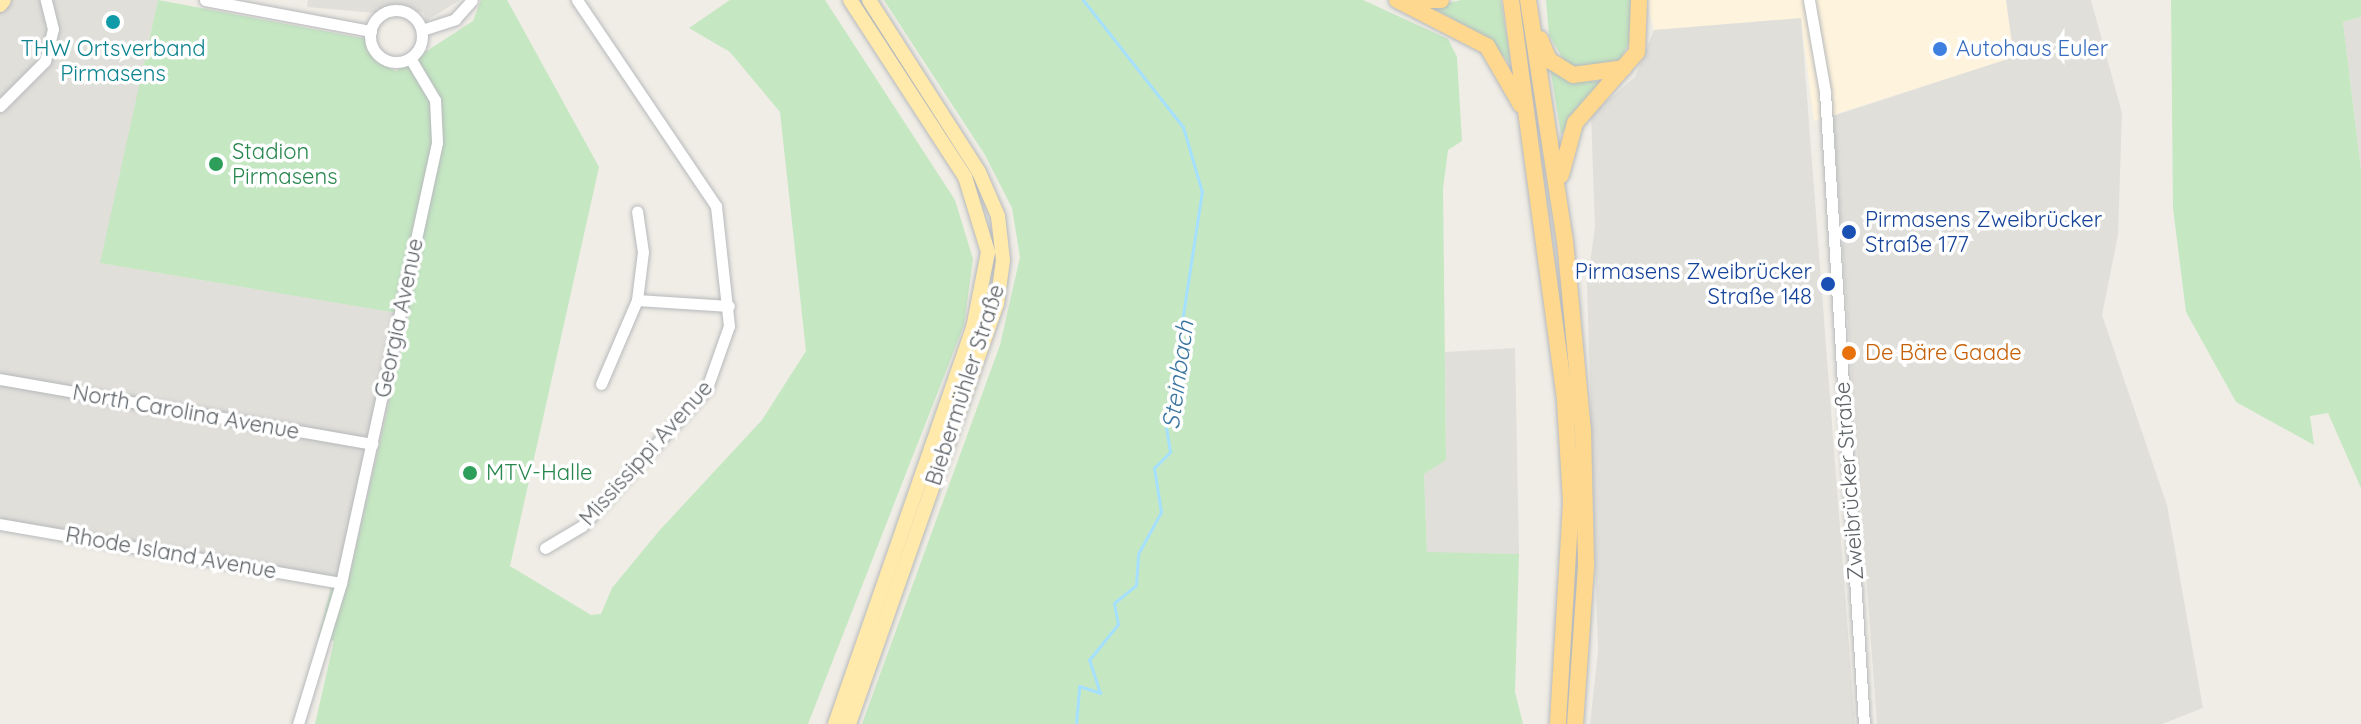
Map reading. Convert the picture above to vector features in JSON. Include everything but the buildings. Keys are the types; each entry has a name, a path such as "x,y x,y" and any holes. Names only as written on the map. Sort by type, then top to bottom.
{"highway":[{"path":"1397,0 1487,46 1514,85 1536,148"},
{"path":"1416,0 1441,0"},
{"path":"1511,0 1536,148 1571,503 1558,724"},
{"path":"1559,196 1575,123 1629,65 1641,39 1639,0"},
{"path":"1529,8 1560,70 1601,77 1629,65"},
{"path":"1529,8 1559,196 1586,500 1575,724"}],"main road":[{"path":"0,5 4,0"},
{"path":"835,724 973,328 988,252 965,177 850,0"},
{"name":"Biebermühler Straße","path":"849,724 997,304 1003,260 998,216 979,172 869,0"}],"street":[{"path":"0,106 45,61 53,29 46,0"},
{"path":"205,0 371,31"},
{"path":"422,30 401,5 379,16 371,31 379,55 410,58 422,30 455,19 472,0"},
{"name":"Mississippi Avenue","path":"545,548 582,526 707,388 724,354 729,306 716,206 577,0"},
{"name":"Zweibrücker Straße","path":"1809,0 1825,92 1864,724"},
{"name":"Georgia Avenue","path":"298,724 341,583 439,130 435,100 410,58"},
{"path":"601,384 637,300 643,252 637,211"},
{"path":"637,300 729,306"},
{"name":"North Carolina Avenue","path":"0,379 372,444"},
{"name":"Rhode Island Avenue","path":"0,524 341,583"}],"shaded area":[{"path":"0,0 158,0 101,263 409,315 347,587 0,522"},
{"path":"308,0 460,0 426,21 424,13 395,4 376,13 307,7"},
{"path":"1647,0 2006,0 2014,57 1814,121 1801,18 1654,30"},
{"path":"2006,0 2091,0 2122,113 2118,235 2102,315 2167,505 2203,708 2162,724 1877,724 1833,116 2014,57"},
{"path":"2361,17 2361,170 2343,22"},
{"path":"1801,18 1855,724 1590,724 1598,651 1587,284 1595,227 1591,115 1635,77 1654,30"},
{"path":"1515,348 1519,554 1427,553 1424,474 1446,459 1445,352"}],"green space":[{"path":"158,0 367,39 374,60 396,71 473,21 481,0 507,0 599,167 510,566 591,615 601,614 612,588 659,531 762,420 806,351 780,112 730,52 689,28 730,0 825,0 955,200 973,259 964,325 808,724 315,724 334,641 318,638 332,584 347,587 409,315 100,263"},
{"path":"884,0 1363,0 1448,39 1457,57 1462,141 1448,150 1443,189 1446,460 1424,474 1427,552 1519,554 1515,692 1523,724 862,724 1000,345 1020,257 1012,208 985,155"},
{"path":"1461,0 1501,0 1511,65 1488,38 1431,7"},
{"path":"1546,0 1631,0 1633,35 1619,63 1572,67 1564,61 1549,35"},
{"path":"2171,0 2361,0 2361,17 2343,22 2361,170 2361,488 2328,413 2310,416 2314,445 2236,402 2186,312 2173,208"},
{"path":"1550,67 1571,80 1607,82 1583,101 1561,135"}],"waterway":[{"name":"Steinbach","path":"1076,724 1079,686 1100,693 1089,660 1118,624 1114,603 1136,585 1138,554 1161,512 1154,468 1170,452 1166,426 1202,192 1183,127 1083,0"}],"place":[{"name":"THW Ortsverband Pirmasens","path":"113,22"},
{"name":"Autohaus Euler","path":"1940,49"},
{"name":"Stadion Pirmasens","path":"216,164"},
{"name":"Pirmasens Zweibrücker Straße 177","path":"1849,232"},
{"name":"Pirmasens Zweibrücker Straße 148","path":"1828,284"},
{"name":"De Bäre Gaade","path":"1849,353"},
{"name":"MTV-Halle","path":"470,473"}]}
